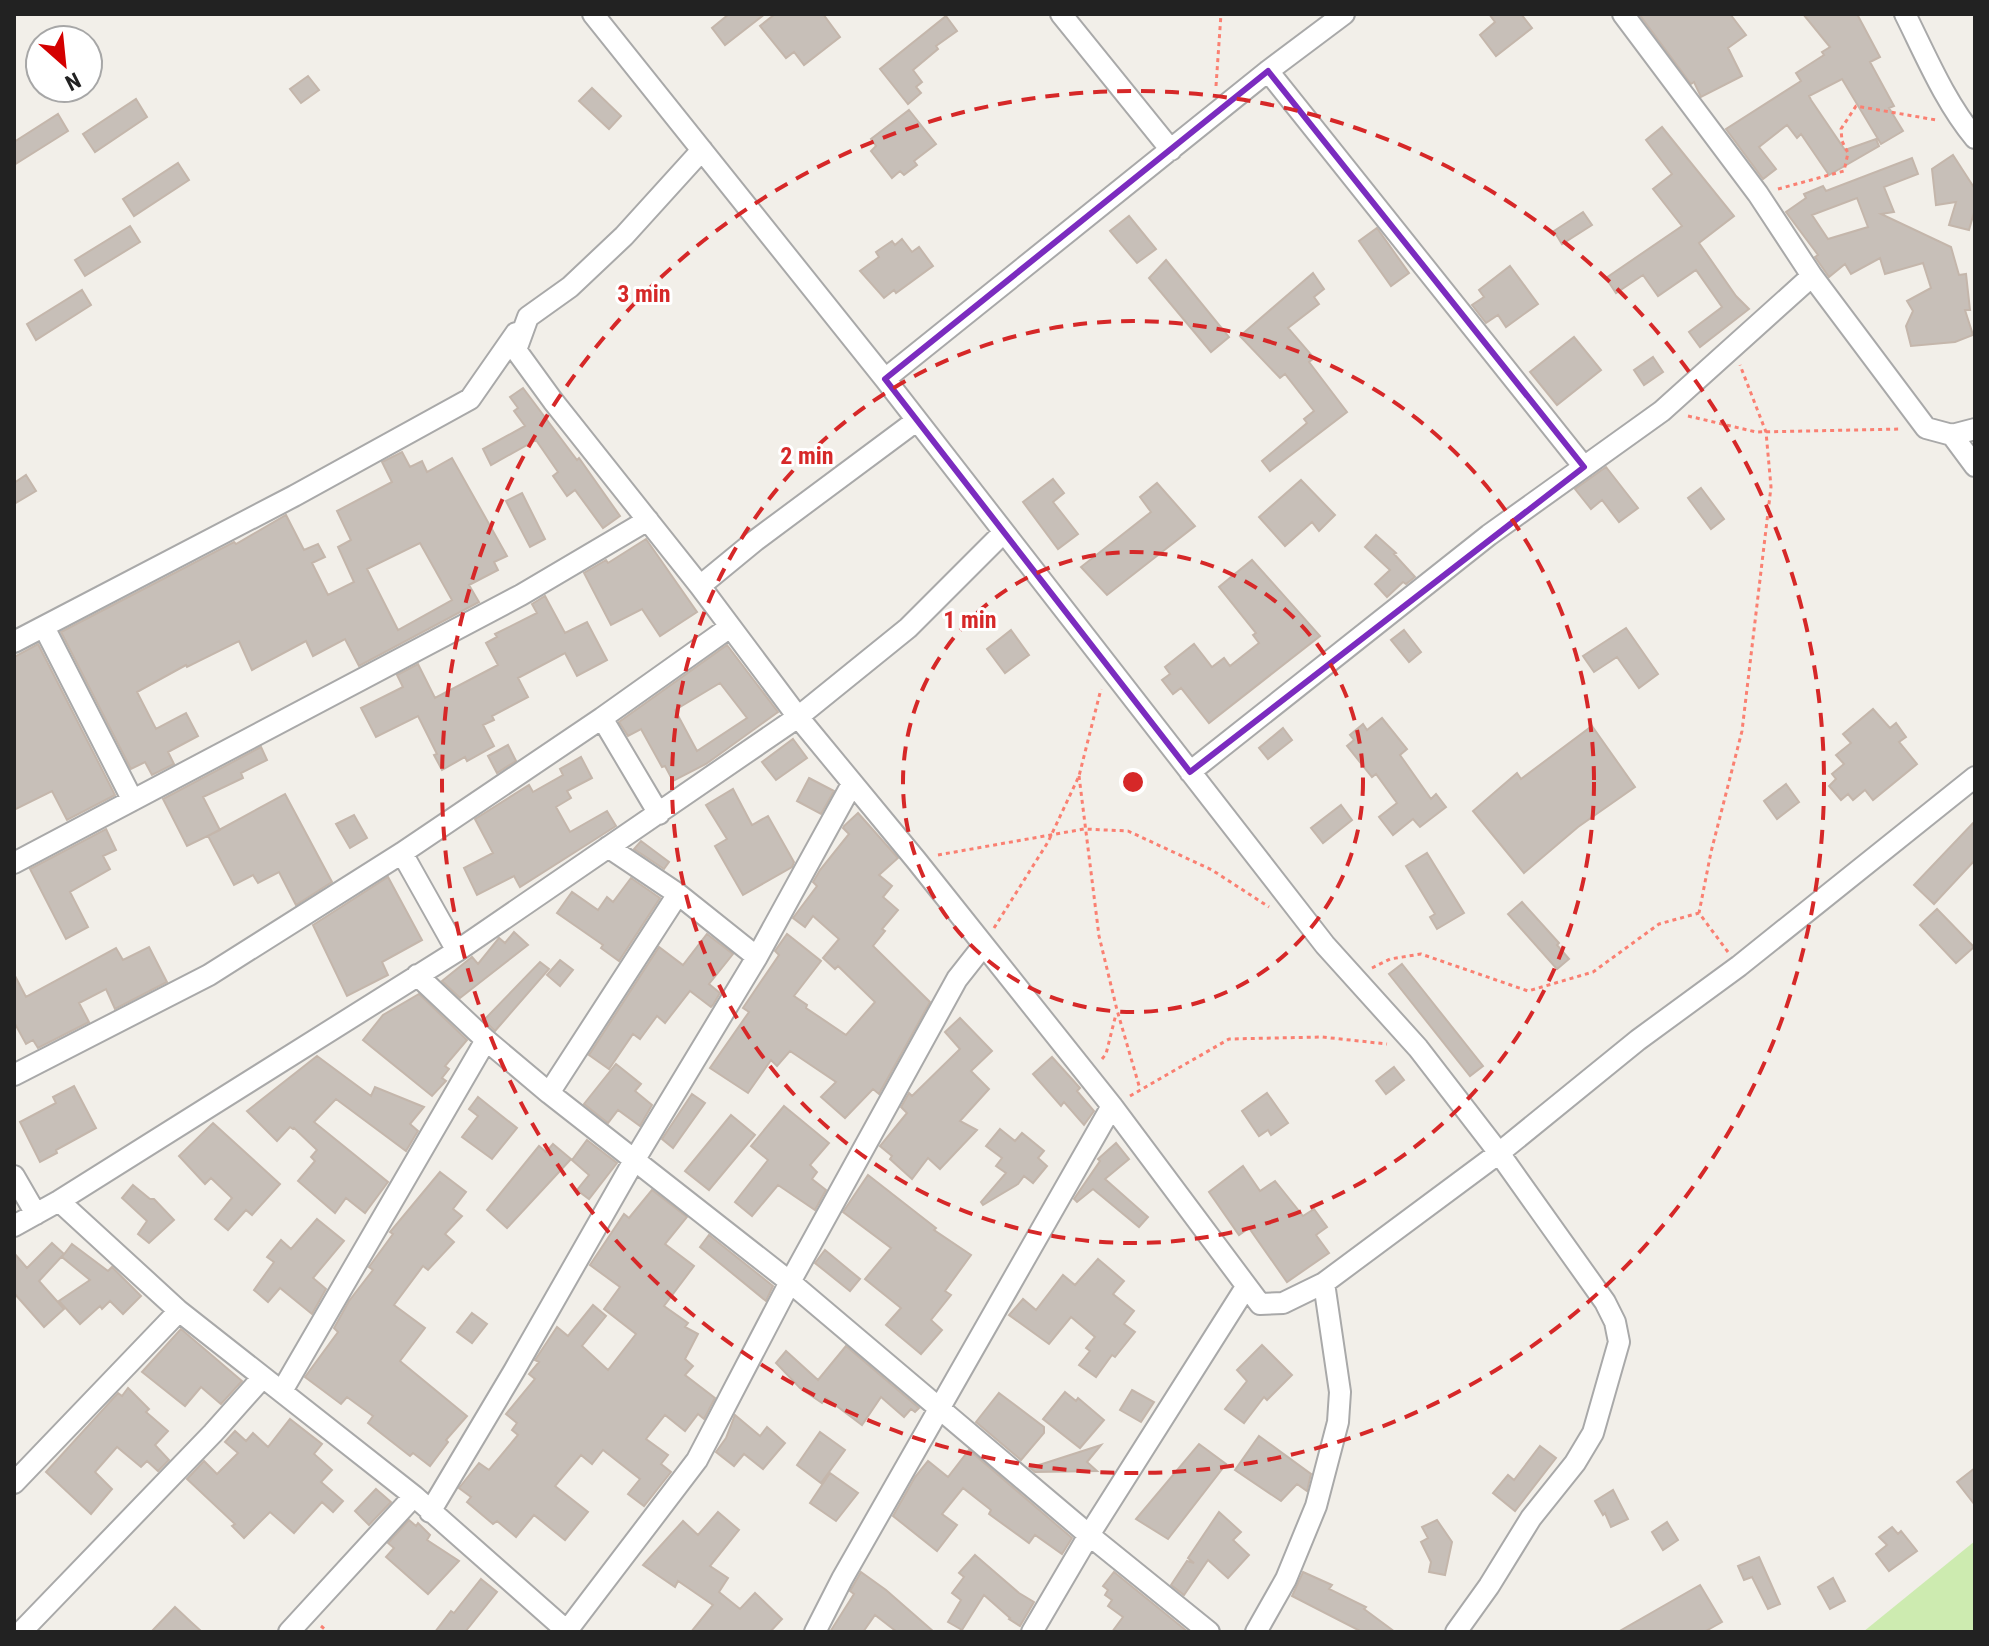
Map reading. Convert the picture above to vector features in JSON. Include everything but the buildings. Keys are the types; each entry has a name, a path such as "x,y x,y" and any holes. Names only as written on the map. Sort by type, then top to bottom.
{"street":[{"path":"593,14 885,379 1325,945 1418,1048 1499,1153 1605,1302 1615,1322 1619,1342 1593,1433 1575,1463 1531,1518 1456,1632"},
{"path":"1061,14 1171,150"},
{"path":"885,379 1268,71 1344,14"},
{"path":"1623,14 1758,194 1812,276 1926,428 1952,435 1975,429"},
{"path":"1905,14 1926,59 1969,131"},
{"path":"1268,71 1584,467"},
{"path":"14,642 294,496 470,399 528,317 570,287 624,236 702,150"},
{"path":"1190,772 1489,535 1662,411 1812,276"},
{"path":"528,317 516,350 553,401 700,586 798,717 1112,1106 1260,1304 1283,1303 1324,1283 1499,1153 1638,1040 1739,966 1975,777"},
{"path":"1975,413 1970,417 1975,421"},
{"path":"700,586 790,514 916,421"},
{"path":"1952,435 1975,466"},
{"path":"14,863 521,595 648,520"},
{"path":"14,1226 59,1201 457,951 798,717 908,628 1003,533"},
{"path":"44,627 132,799"},
{"path":"14,1075 209,975 402,853 730,627"},
{"path":"602,718 659,814"},
{"path":"430,1512 635,1159 757,957 852,784"},
{"path":"608,847 678,894 757,957"},
{"path":"402,853 457,951"},
{"path":"549,1093 678,894"},
{"path":"59,1201 179,1311 414,1496 567,1632 697,1460 790,1282 957,979 983,946"},
{"path":"417,975 486,1040 549,1093 790,1282 1089,1535 1209,1632"},
{"path":"282,1391 486,1040"},
{"path":"815,1632 842,1579 1112,1106"},
{"path":"14,1176 36,1214"},
{"path":"1256,1632 1286,1579 1316,1506 1338,1422 1340,1392 1324,1283"},
{"path":"1032,1632 1089,1535 1246,1287"},
{"path":"14,1483 179,1311"},
{"path":"21,1632 263,1377"},
{"path":"289,1632 414,1496"}],"path":[{"path":"1214,116 1221,14"},
{"path":"1758,194 1844,171 1848,153 1841,129 1856,106 1969,131"},
{"path":"1733,346 1766,432 1771,487 1742,731 1699,913 1739,966"},
{"path":"1662,411 1756,432 1926,428"},
{"path":"983,946 1052,834 1079,776 1107,666"},
{"path":"1079,776 1099,936 1141,1090"},
{"path":"916,860 1084,829 1128,831 1212,870 1271,908"},
{"path":"1355,975 1390,959 1421,954 1528,991 1593,972 1659,924 1699,913"},
{"path":"1085,1075 1106,1054 1117,1010"},
{"path":"1112,1106 1229,1039 1322,1037 1418,1048"}],"highlighted area":[{"path":"1268,71 1584,467 1190,772 885,379"}],"green space":[{"path":"1975,1541 1975,1632 1863,1632"}]}
